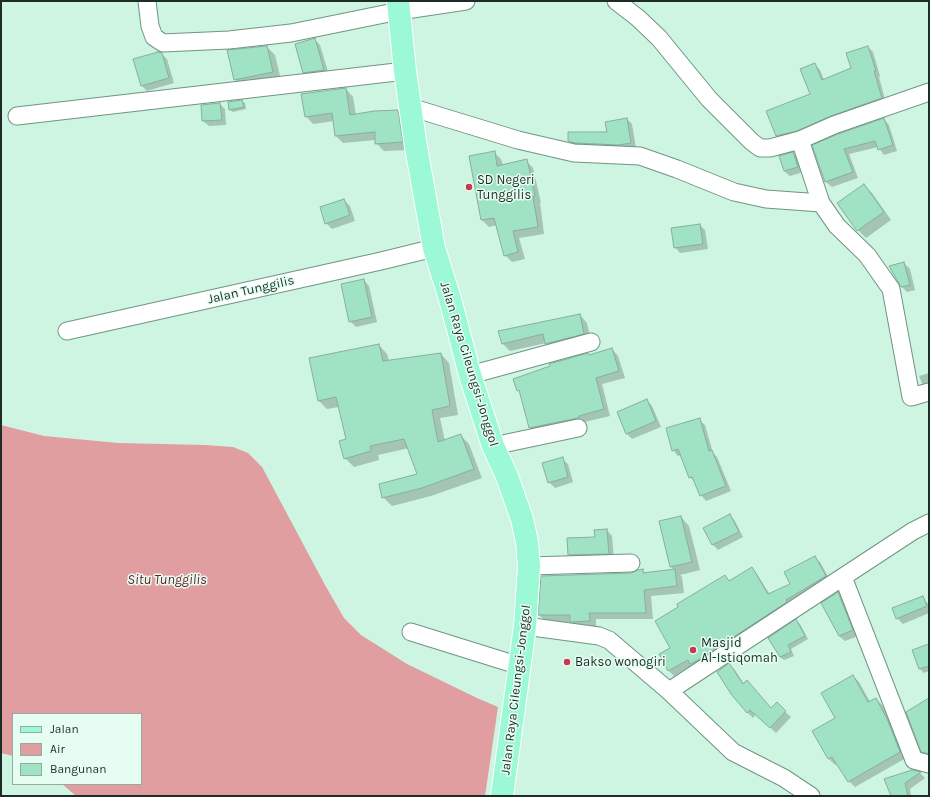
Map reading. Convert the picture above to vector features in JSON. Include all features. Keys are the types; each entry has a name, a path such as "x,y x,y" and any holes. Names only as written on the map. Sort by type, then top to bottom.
{"main road":[{"name":"Jalan Raya Cileungsi-Jonggol","path":"399,6 410,107 434,248 450,299 470,375 493,446 506,474 522,519 527,542 529,566 525,626 502,796"}],"street":[{"path":"147,1 150,26 154,37 163,43 229,40 291,34 399,6 466,1"},
{"path":"616,1 638,18 659,38 709,99 752,142 760,148 770,148 800,140 834,125 929,92"},
{"path":"17,116 405,70"},
{"path":"410,107 518,140 574,153 640,156 678,168 734,192 766,199 821,203"},
{"path":"800,140 821,203 837,226 867,255 891,289 911,397 929,392"},
{"name":"Jalan Tunggilis","path":"67,331 381,262 434,248"},
{"path":"470,375 591,342"},
{"path":"493,446 578,428"},
{"path":"669,691 913,531 929,523"},
{"path":"529,566 631,562"},
{"path":"843,577 914,760 929,764"},
{"path":"525,626 599,636 609,640 669,691 733,752 784,778 811,796"},
{"path":"411,632 520,666"}],"water":[{"name":"Situ Tunggilis","path":"1,425 44,436 118,443 233,447 248,453 262,467 344,618 361,635 407,664 498,707 485,796 76,796 63,785 142,785 142,713 12,713 12,756 1,753"}],"building":[{"path":"315,38 324,70 303,73 295,44"},
{"path":"267,46 273,72 234,80 227,50"},
{"path":"868,46 876,71 874,71 882,98 831,116 797,131 776,136 766,111 810,94 800,69 815,63 822,80 851,68 846,53"},
{"path":"158,52 162,53 169,78 141,86 133,59"},
{"path":"346,88 350,115 374,111 398,110 403,142 375,144 375,132 335,136 332,113 305,117 301,94"},
{"path":"242,100 244,107 229,110 228,102"},
{"path":"220,103 222,120 202,121 201,105"},
{"path":"627,118 631,143 618,145 575,143 568,141 568,132 607,132 605,122"},
{"path":"884,118 893,145 878,150 875,141 844,149 853,172 825,182 812,145"},
{"path":"495,151 497,166 527,159 535,196 533,197 538,227 513,231 518,252 504,256 494,218 481,220 469,156"},
{"path":"793,152 798,167 784,171 779,156"},
{"path":"864,184 884,212 857,231 837,203"},
{"path":"344,199 350,215 325,224 320,207"},
{"path":"700,224 703,244 674,248 671,228"},
{"path":"904,262 910,285 901,287 889,266"},
{"path":"364,279 372,317 349,322 341,284"},
{"path":"580,314 584,334 545,344 543,334 502,344 498,331"},
{"path":"379,344 383,361 441,353 450,406 432,410 438,442 461,434 474,469 422,488 382,498 379,484 417,474 404,439 370,446 371,451 344,459 339,441 346,439 336,397 318,401 309,358"},
{"path":"612,348 619,371 596,378 604,409 579,416 579,418 529,428 519,390 517,391 513,379 550,366 549,364"},
{"path":"647,399 656,421 626,434 617,412"},
{"path":"700,418 709,451 712,450 726,486 700,496 692,477 689,478 678,449 672,451 666,428"},
{"path":"563,457 568,477 548,483 542,463"},
{"path":"730,514 739,532 712,545 703,528"},
{"path":"681,516 692,562 670,567 659,521"},
{"path":"607,529 609,554 568,555 567,538 595,537 594,530"},
{"path":"815,556 826,576 786,600 787,602 700,659 690,664 688,660 668,671 659,654 670,648 655,621 678,607 677,604 725,575 729,581 752,567 768,594 790,584 784,572"},
{"path":"643,569 643,573 675,569 677,586 644,590 646,613 589,613 590,621 570,622 570,615 538,615 541,576 631,573"},
{"path":"838,592 853,630 839,636 821,603"},
{"path":"923,596 927,606 896,619 892,608"},
{"path":"796,619 805,636 788,645 791,652 780,657 768,638"},
{"path":"929,644 929,666 919,669 912,650"},
{"path":"729,663 743,684 747,680 771,708 777,702 786,711 770,728 750,710 747,713 731,694 717,672"},
{"path":"853,675 868,702 876,698 888,721 900,752 848,782 832,757 828,759 812,731 835,718 821,693"},
{"path":"929,698 929,754 921,752 906,712"},
{"path":"912,770 921,772 905,783 908,796 891,796 884,779"}],"place":[{"name":"SD Negeri Tunggilis","path":"469,187"},
{"name":"Masjid Al-Istiqomah","path":"693,650"},
{"name":"Bakso wonogiri","path":"567,662"}]}
